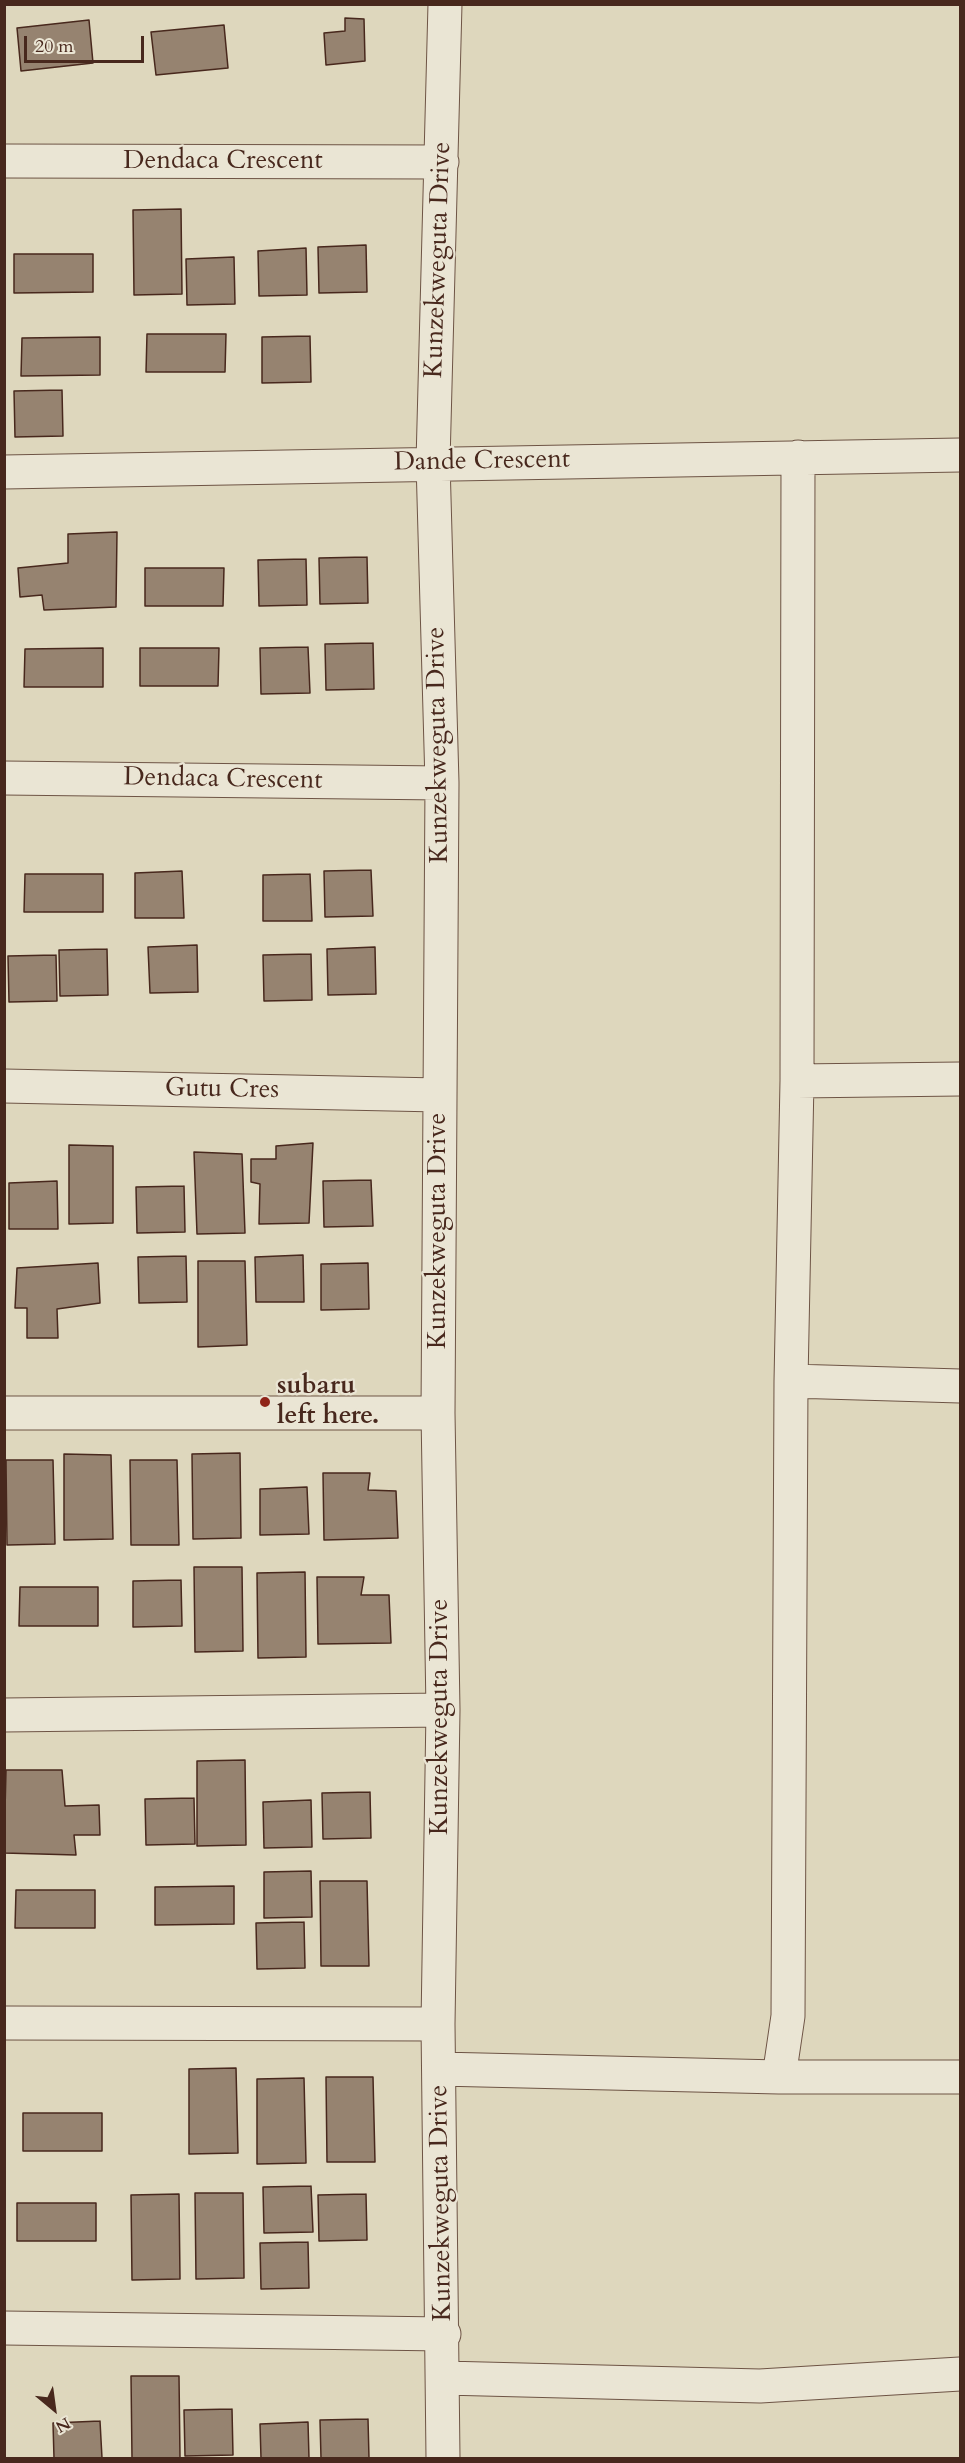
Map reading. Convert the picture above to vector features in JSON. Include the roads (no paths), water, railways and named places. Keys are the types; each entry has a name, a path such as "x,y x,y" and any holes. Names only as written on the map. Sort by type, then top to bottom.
{"street":[{"name":"Kunzekweguta Drive","path":"443,2458 444,2334 438,2024 443,1710 438,1413 442,783 434,462 445,4"},
{"name":"Dendaca Crescent","path":"4,162 442,162"},
{"name":"Dande Crescent","path":"4,471 434,462 960,455"},
{"path":"779,2078 788,2016 791,1381 797,1081 798,457"},
{"name":"Dendaca Crescent","path":"4,778 442,783"},
{"path":"797,1081 960,1079"},
{"name":"Gutu Cres","path":"4,1086 439,1095"},
{"path":"791,1381 960,1386"},
{"path":"4,1413 438,1413"},
{"path":"4,1715 443,1710"},
{"path":"4,2023 438,2024"},
{"path":"439,2069 779,2078 960,2077"},
{"path":"4,2328 444,2334"},
{"path":"444,2378 760,2386 960,2374"}],"place":[{"name":"subaru left here.","path":"265,1402"}]}
